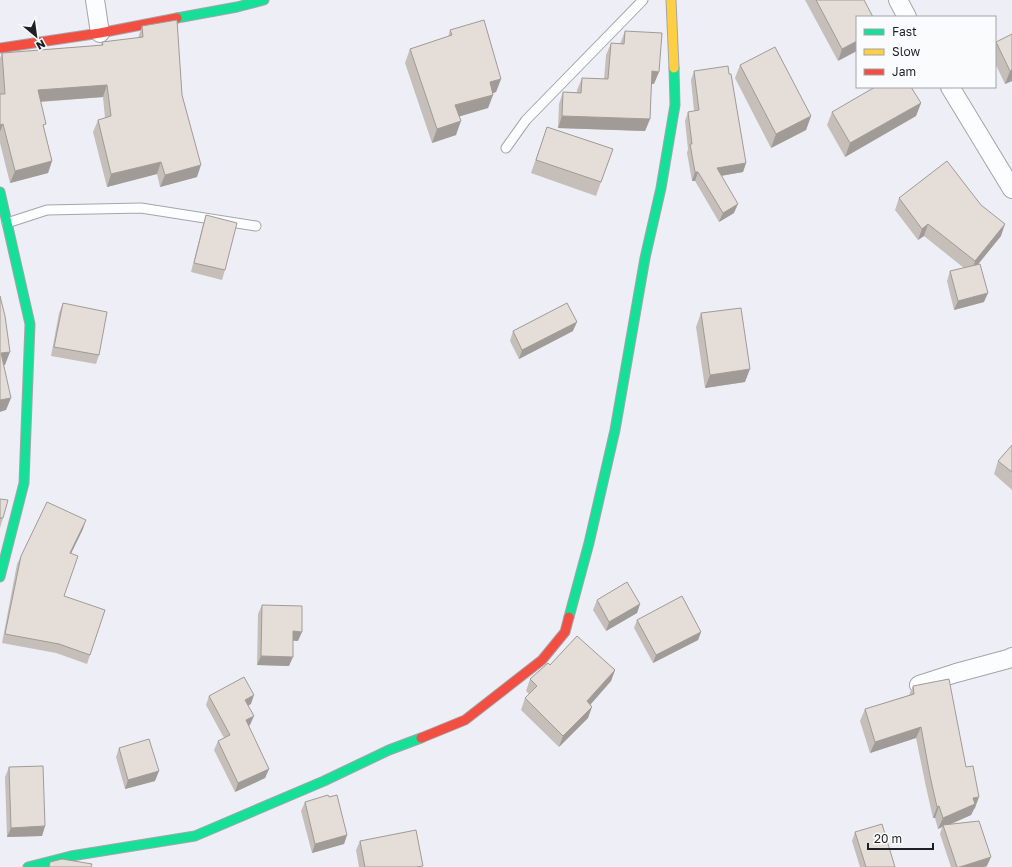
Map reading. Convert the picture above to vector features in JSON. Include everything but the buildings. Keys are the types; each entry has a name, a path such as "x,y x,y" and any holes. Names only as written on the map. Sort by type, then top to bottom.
{"street":[{"path":"95,0 100,33"},
{"path":"0,48 100,33 237,7 264,0"},
{"path":"28,867 71,856 194,836 324,781 389,750 465,720 542,660 565,632 589,543 615,430 644,258 661,188 675,105 672,0"},
{"path":"898,0 906,16"},
{"path":"951,88 1012,189"},
{"path":"0,192 30,324 24,483 0,577"},
{"path":"919,685 1012,657"}],"lane":[{"path":"506,148 526,120 643,0"},
{"path":"7,223 46,210 141,208 256,226"}],"traffic: fast":[{"path":"177,18 237,7 264,0"},
{"path":"569,617 589,543 615,430 645,258 661,188 675,105 674,68"},
{"path":"0,192 30,324 24,483 0,577"},
{"path":"28,867 71,856 195,836 324,781 389,750 421,738"}],"traffic: slow":[{"path":"671,0 674,68"}],"traffic: jam":[{"path":"0,48 100,33 177,18"},
{"path":"421,738 465,720 542,660 565,632 569,617"}]}
